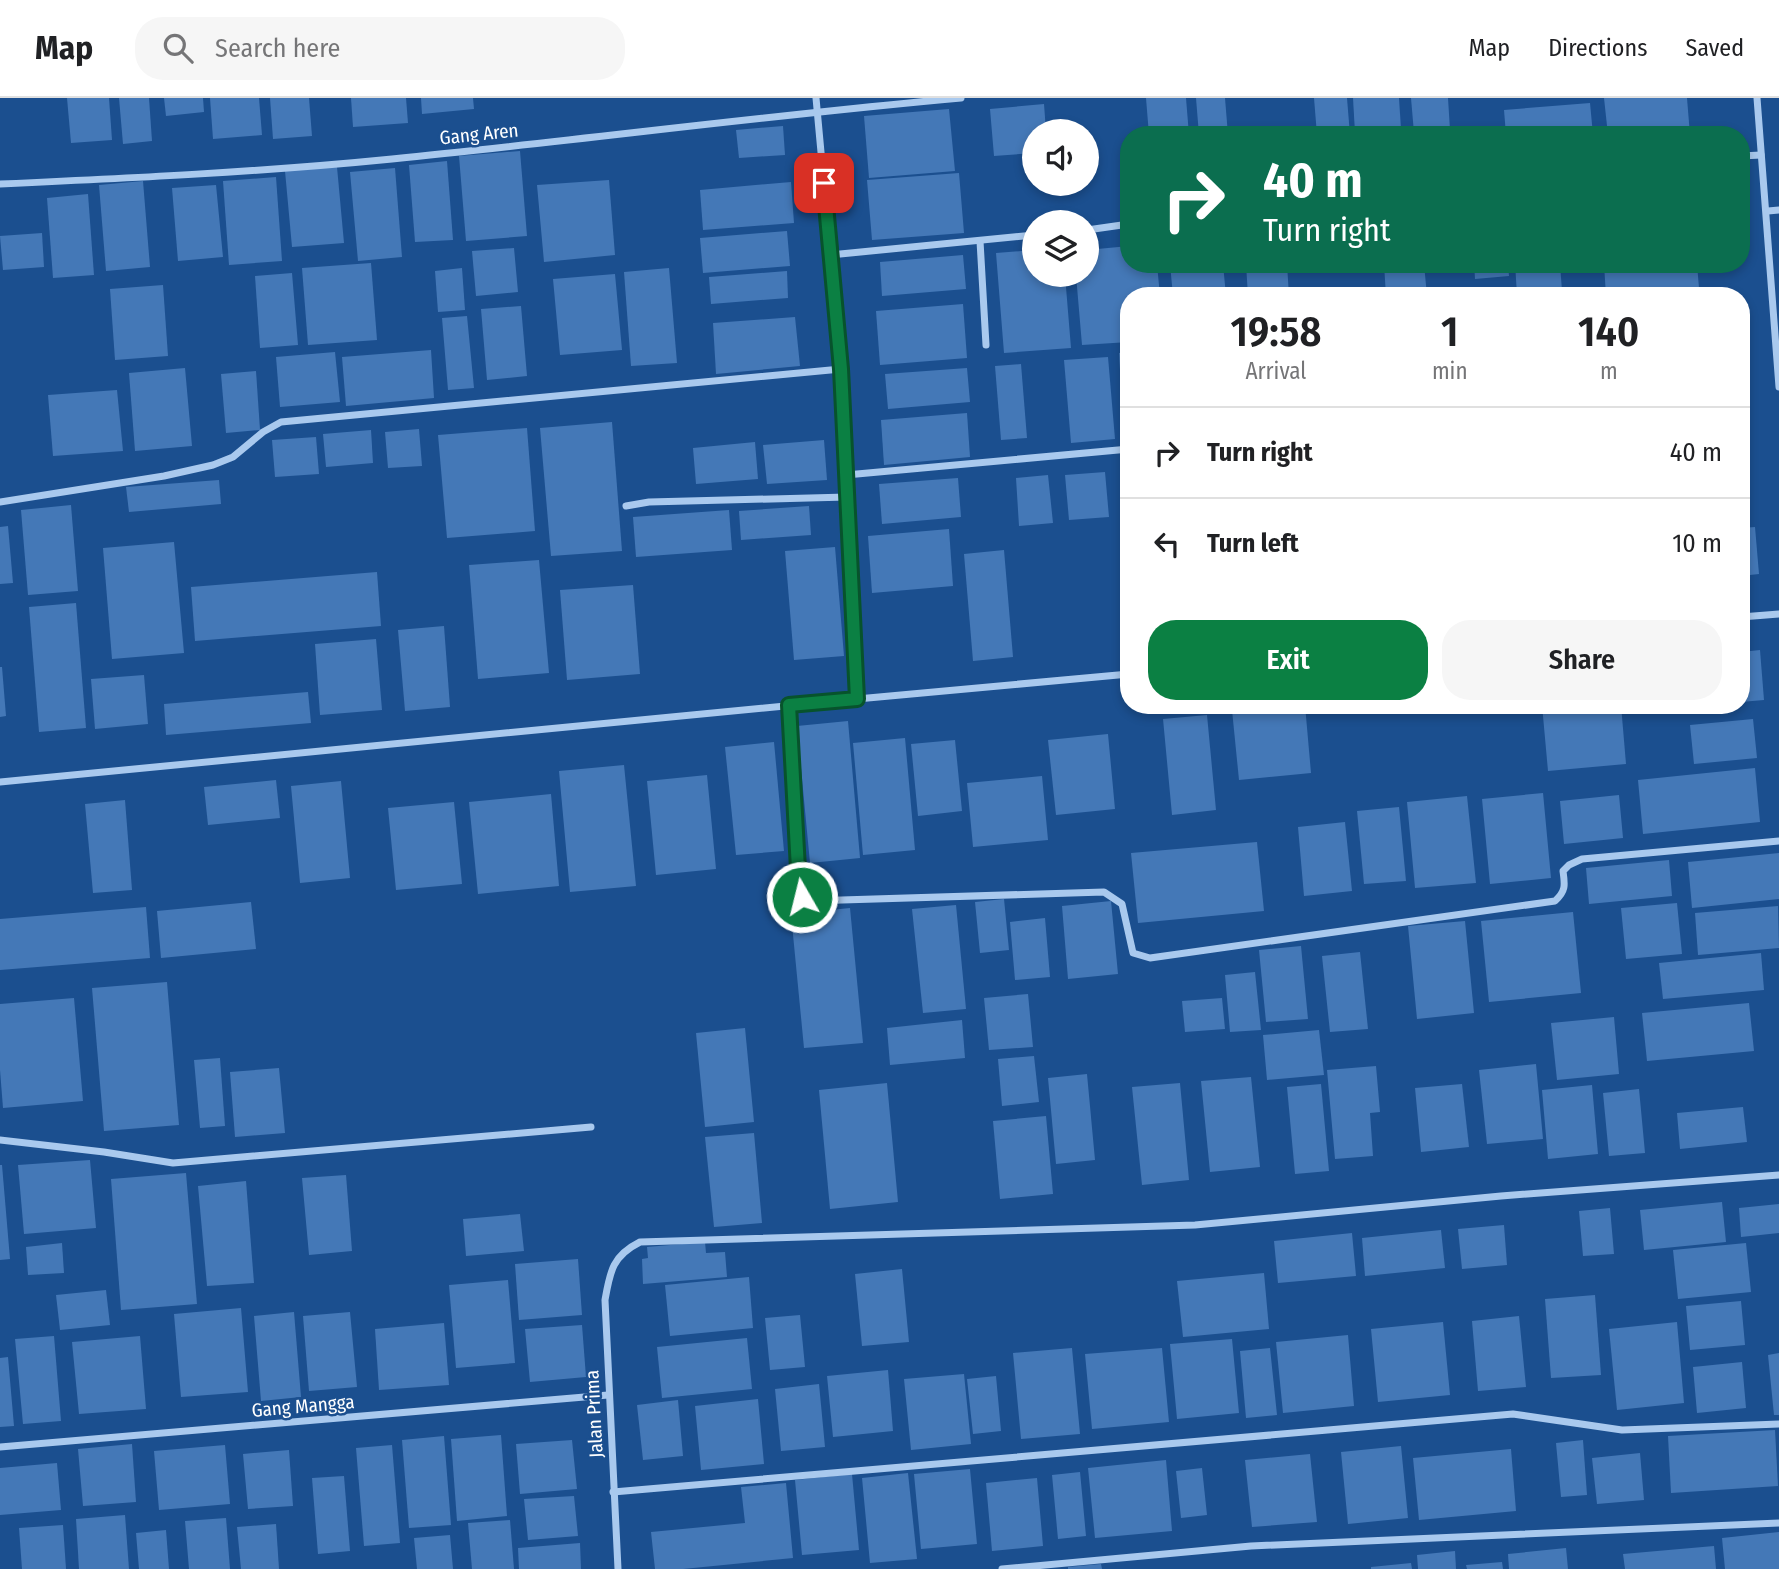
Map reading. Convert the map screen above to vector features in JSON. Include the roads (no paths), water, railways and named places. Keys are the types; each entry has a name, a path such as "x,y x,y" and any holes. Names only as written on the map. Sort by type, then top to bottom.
{"street":[{"path":"816,98 841,369 857,699"},
{"name":"Gang Aren","path":"0,184 186,175 390,160 817,111 961,98"},
{"path":"1757,98 1768,211 1779,387"},
{"path":"1750,156 1761,155"},
{"path":"1768,211 1779,210"},
{"path":"1099,228 1120,225"},
{"path":"830,255 1022,236"},
{"path":"980,241 986,345"},
{"path":"0,502 164,476 213,465 233,457 263,432 281,422 841,369"},
{"path":"846,475 1120,450"},
{"path":"626,506 649,502 847,497"},
{"path":"1750,616 1779,614"},
{"path":"0,782 1120,675"},
{"path":"789,705 799,887 802,897 809,901 1104,892 1122,904 1133,953 1150,958 1555,901 1565,887 1563,871 1582,859 1729,848 1779,841"},
{"path":"0,1140 173,1163 591,1127"},
{"name":"Jalan Prima","path":"618,1569 605,1300 610,1271 625,1249 640,1242 1195,1225 1501,1196 1779,1175"},
{"name":"Gang Mangga","path":"0,1447 608,1395"},
{"path":"614,1492 1513,1414 1622,1430 1779,1424"},
{"path":"1002,1569 1251,1546 1779,1523"}]}
